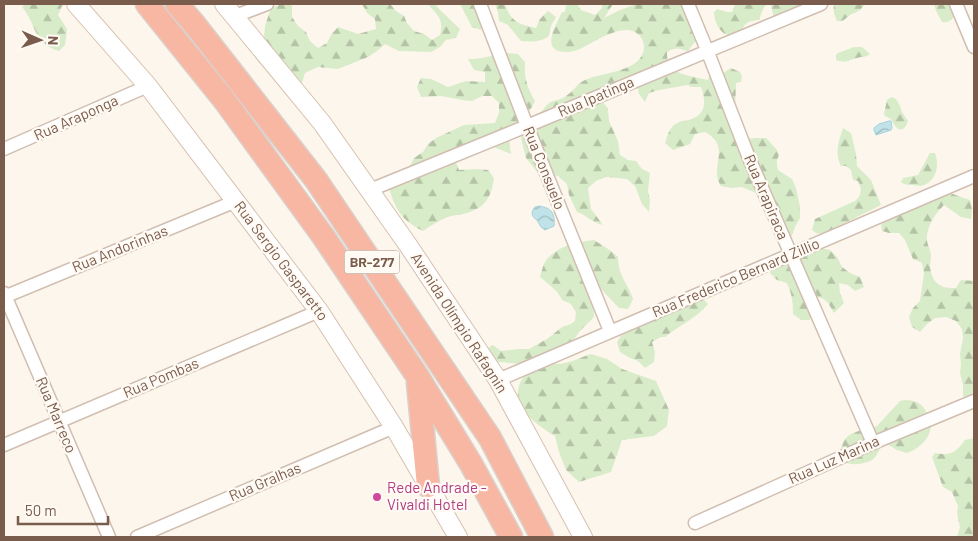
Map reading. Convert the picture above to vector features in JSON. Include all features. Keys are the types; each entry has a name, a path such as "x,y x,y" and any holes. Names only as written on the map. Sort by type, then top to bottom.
{"highway":[{"name":"BR-277","path":"147,4 225,101 317,228 418,377 511,537"},
{"name":"BR-277","path":"177,4 316,180 490,438 542,537"},
{"path":"418,377 428,486"}],"street":[{"name":"Rua Sergio Gasparetto","path":"76,4 148,86 319,311 394,427 458,537"},
{"path":"229,10 267,4"},
{"name":"Rua Consuelo","path":"480,4 610,331"},
{"name":"Rua Arapiraca","path":"688,4 749,158 873,443"},
{"name":"Rua Ipatinga","path":"370,190 821,4"},
{"path":"956,4 974,47"},
{"name":"Avenida Olímpio Rafagnin","path":"229,10 322,123 370,190 498,380 583,537"},
{"name":"Rua Araponga","path":"4,149 148,86"},
{"name":"Rua Frederico Bernard Zillio","path":"498,380 974,176"},
{"name":"Rua Andorinhas","path":"4,295 236,201"},
{"name":"Rua Marreco","path":"4,295 109,537"},
{"name":"Rua Pombas","path":"4,445 319,311"},
{"name":"Rua Luz Marina","path":"695,523 873,443 974,402"},
{"name":"Rua Gralhas","path":"137,537 394,427"}],"green space":[{"path":"25,4 63,4 58,15 67,29 65,45 59,51 44,43 36,33 22,7"},
{"path":"282,4 292,6 292,17 298,26 306,32 310,41 318,48 327,43 338,27 358,34 376,29 375,19 367,13 362,4 390,4 404,16 414,31 424,34 432,40 440,35 441,21 428,4 436,4 460,29 456,38 446,40 440,47 431,52 399,51 385,44 368,57 338,69 318,67 305,73 302,83 267,47 264,37 265,26 271,8"},
{"path":"460,4 477,4 486,20 481,30 472,27"},
{"path":"495,4 505,4 510,15 516,21 536,28 540,19 548,11 556,17 551,26 549,36 536,41 521,41 508,25 499,21"},
{"path":"566,4 577,4 581,10 595,15 602,8 602,4 613,4 604,18 637,4 690,4 701,37 688,51 675,49 667,52 670,66 680,73 708,80 709,76 719,78 731,68 740,72 742,77 741,82 736,83 735,111 747,139 766,138 779,155 777,160 778,170 792,179 796,188 800,218 788,242 784,245 776,239 774,229 756,193 742,187 731,188 721,186 717,172 719,151 713,138 705,132 695,134 690,144 673,150 665,143 669,131 674,125 695,118 702,111 704,97 701,87 691,87 688,85 659,90 649,93 645,102 639,94 637,84 602,100 608,109 609,121 618,141 620,155 628,160 636,161 642,169 650,173 648,191 650,200 649,212 642,204 635,186 627,179 606,177 596,181 588,188 591,209 603,225 599,224 577,212 569,195 567,184 558,176 538,173 526,158 521,138 530,120 539,114 549,103 571,93 583,81 633,65 639,60 644,51 641,37 633,31 627,30 612,33 575,51 558,51 553,48 551,43 554,30 562,12 565,12"},
{"path":"735,4 802,4 801,7 774,19 771,5 766,5 759,20 749,22 742,30 732,35 723,33 718,27 714,12 717,9 732,12"},
{"path":"834,4 865,4 844,20 837,21"},
{"path":"934,4 955,4 951,20 942,22"},
{"path":"854,47 862,47 870,54 845,62 836,60 838,53"},
{"path":"507,53 518,54 525,62 527,82 535,101 527,114 511,130 511,154 491,146 455,160 459,170 488,170 494,178 491,192 481,206 470,212 447,217 423,231 415,227 404,218 396,207 388,185 405,176 414,158 423,152 428,144 436,138 464,125 495,123 499,113 499,103 492,96 482,96 472,101 441,96 421,97 417,87 421,78 431,79 448,87 466,81 485,82 485,72 474,70 468,59 478,59"},
{"path":"891,97 896,99 908,121 902,129 897,128 891,119 884,114 887,100"},
{"path":"843,128 851,133 857,166 871,180 881,205 825,233 816,233 812,230 815,219 855,201 860,194 861,189 858,181 853,180 851,170 846,166 841,166 839,161 838,147"},
{"path":"930,153 935,153 937,168 930,181 920,186 906,185 901,182 903,178 918,175"},
{"path":"950,193 970,200 972,209 971,219 961,217 944,205 938,212 931,223 927,236 931,255 930,267 935,281 941,286 956,288 961,280 974,281 974,401 963,396 960,373 962,329 956,321 946,317 935,318 920,332 912,327 909,317 913,308 920,301 924,273 922,263 913,259 905,240 899,233 882,231 881,225 888,218 941,194"},
{"path":"594,240 618,257 621,274 633,299 628,309 619,308 598,286 593,297 594,317 573,341 521,364 490,359 484,351 493,345 501,351 529,349 547,339 562,327 575,321 576,312 571,304 562,300 555,290 540,277 545,262 557,250 569,245"},
{"path":"820,248 830,250 837,257 842,267 860,277 864,287 855,291 848,285 839,283 844,303 834,313 826,301 813,296 813,310 810,320 801,320 793,314 792,298 787,283 777,280 770,273 774,264"},
{"path":"700,296 708,304 703,309 665,337 652,342 655,352 654,362 645,368 638,361 620,352 617,342 622,334"},
{"path":"591,354 607,359 622,369 656,381 669,410 667,426 654,436 622,440 611,472 579,482 566,470 555,436 524,411 518,395 519,386 524,376 537,364 544,362 562,364"},
{"path":"905,400 918,403 928,415 930,432 922,444 907,453 886,444 874,459 867,462 848,464 844,462 840,453 848,436 877,426 900,401"},
{"path":"974,438 974,537 957,537 960,527 957,513 958,506 952,492 943,487 932,457 935,453 949,454 959,448 965,440"}],"water":[{"path":"891,121 891,130 876,135 874,128 879,124"},
{"path":"535,207 547,208 552,212 554,226 545,230 534,218 532,211"}],"place":[{"name":"Rede Andrade - Vivaldi Hotel","path":"377,497"}]}
